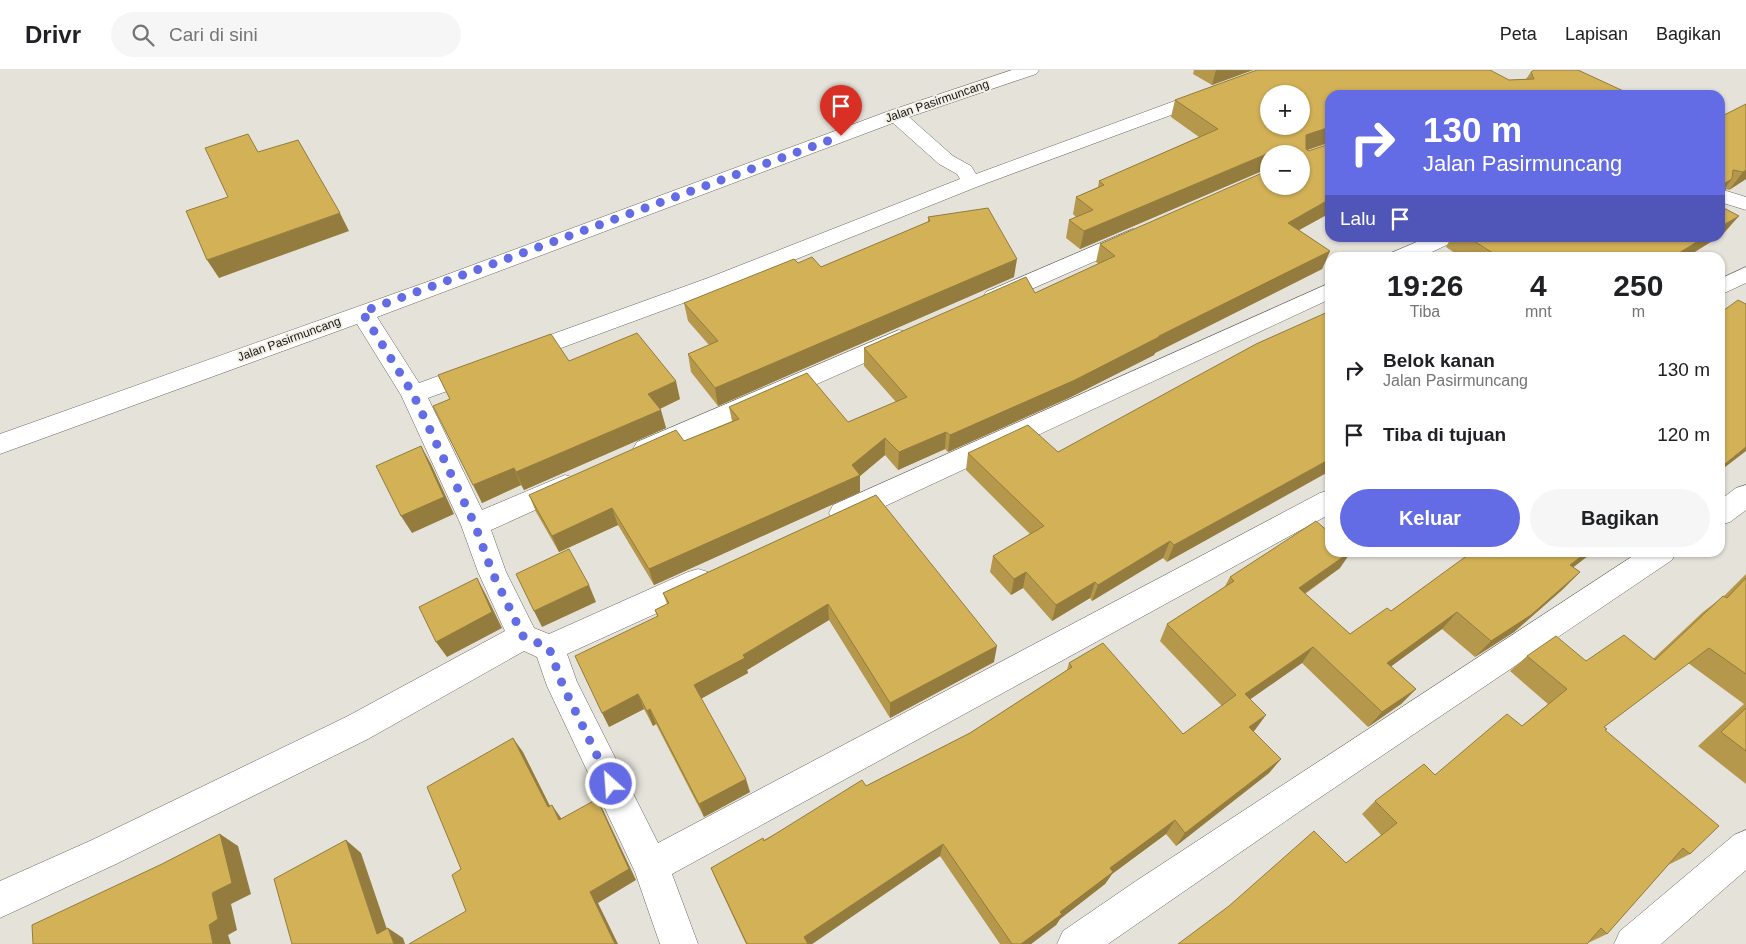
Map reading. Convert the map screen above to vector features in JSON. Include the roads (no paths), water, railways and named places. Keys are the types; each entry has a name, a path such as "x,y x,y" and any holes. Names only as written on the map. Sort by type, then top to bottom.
{"street":[{"name":"Jalan Pasirmuncang","path":"0,444 435,287 896,115 1030,70"},
{"path":"413,394 716,283 972,182 1276,70"},
{"path":"896,115 946,160 964,170 972,182"},
{"path":"1725,197 1746,204"},
{"path":"977,304 1154,226"},
{"path":"1412,252 1434,242"},
{"path":"1725,285 1746,274"},
{"path":"824,522 1325,292"},
{"path":"362,312 413,394 475,525 492,572 563,686 651,866 679,944"},
{"path":"628,457 924,327"},
{"path":"475,525 583,477"},
{"path":"1725,511 1746,496"},
{"path":"651,866 1325,504"},
{"path":"1076,944 1181,870 1459,689 1655,557"},
{"path":"0,900 104,852 357,728 485,656 536,642 718,571"},
{"path":"1632,944 1746,847"}]}
